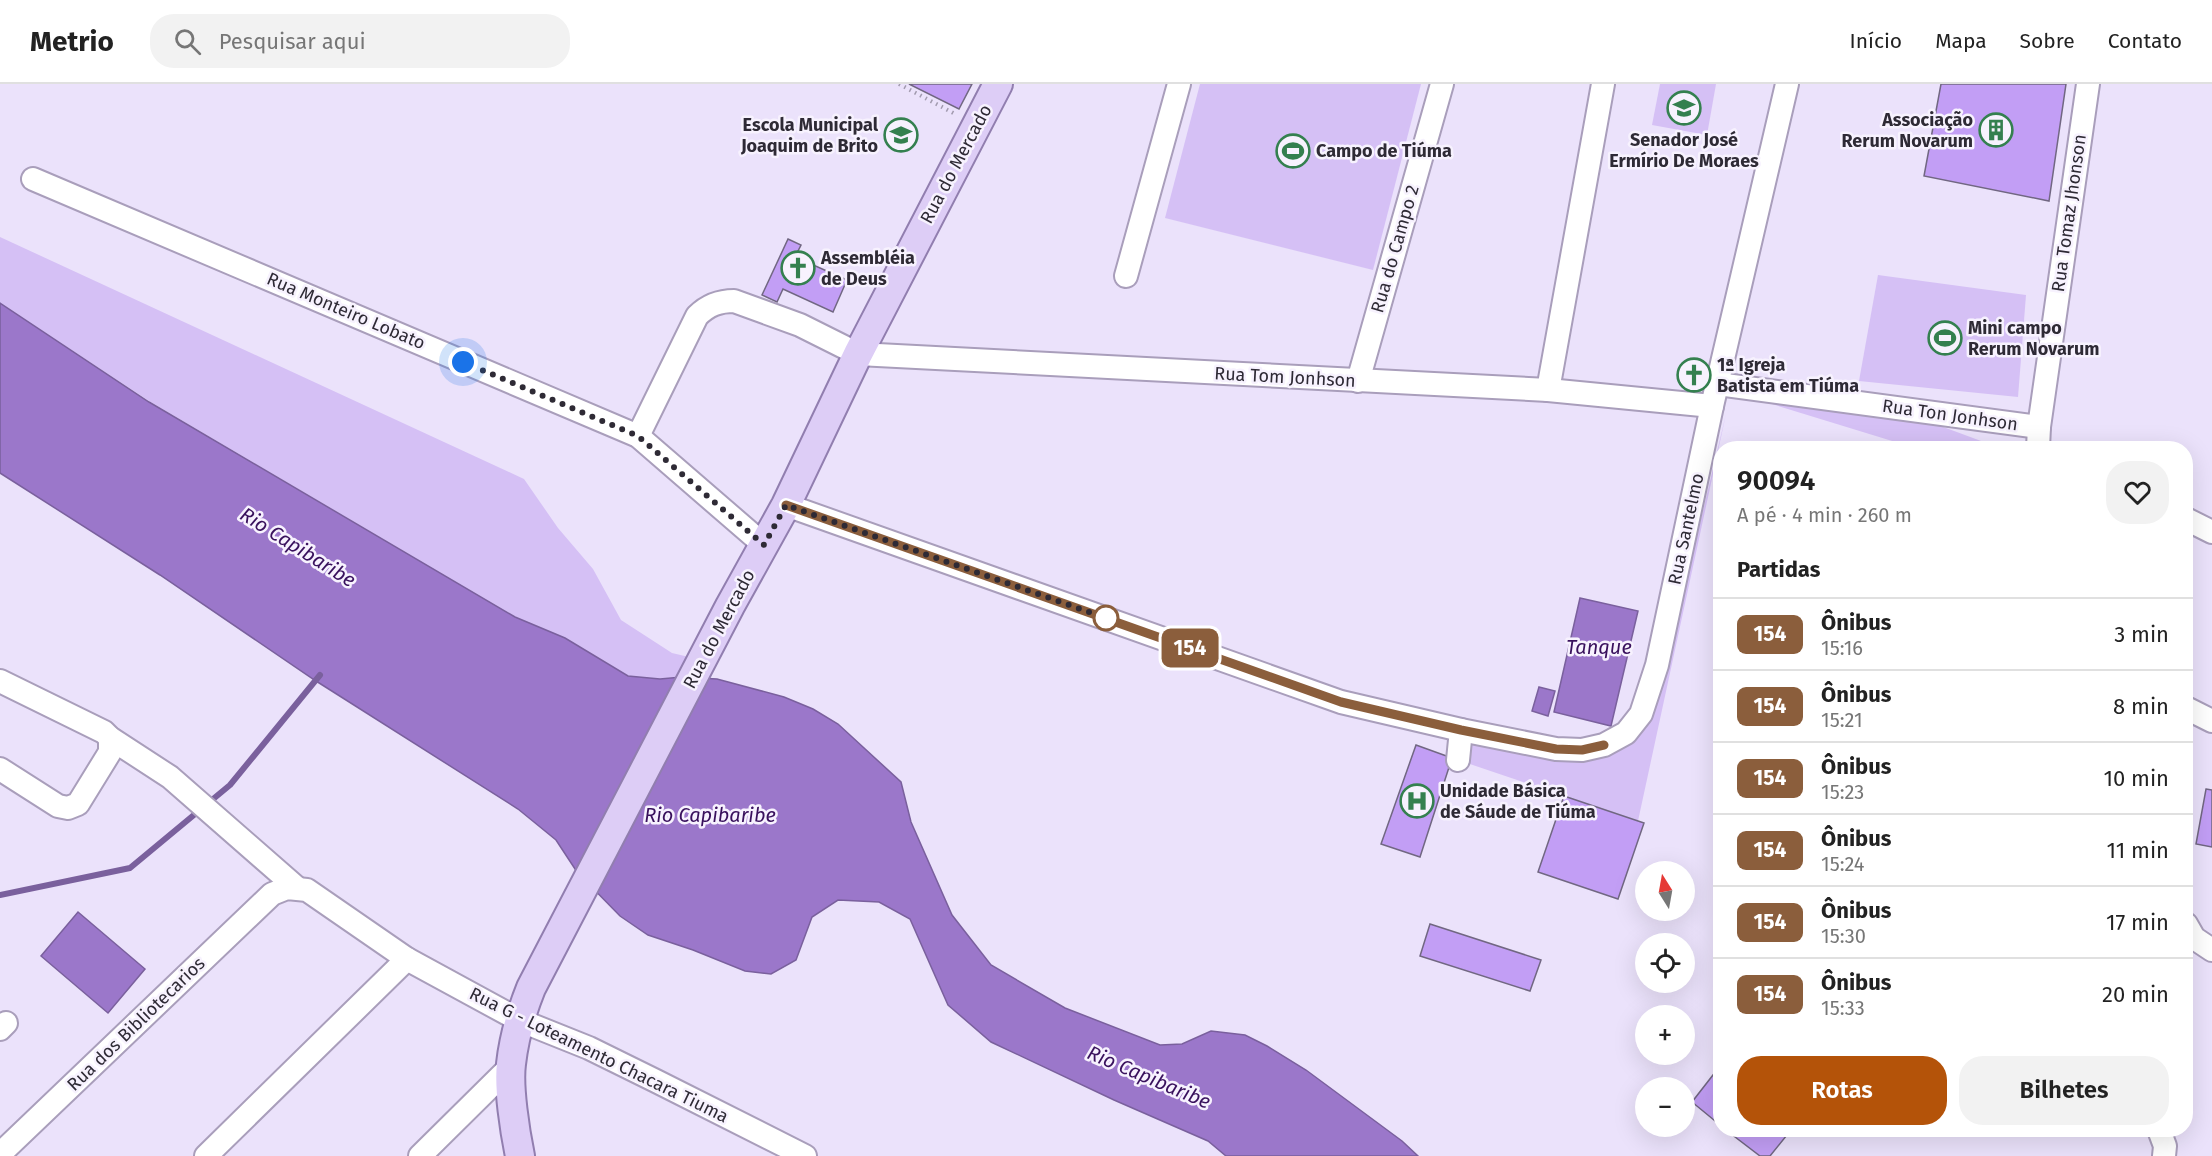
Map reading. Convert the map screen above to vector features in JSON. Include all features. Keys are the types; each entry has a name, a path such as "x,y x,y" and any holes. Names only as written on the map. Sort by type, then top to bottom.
{"main road":[{"name":"Rua do Mercado","path":"520,1156 510,1066 519,1020 531,988 786,505 858,354 998,84"}],"street":[{"path":"1126,276 1179,84"},
{"name":"Rua do Campo 2","path":"1358,381 1442,84"},
{"path":"1548,390 1603,84"},
{"name":"Rua Santelmo","path":"1461,730 1556,749 1582,750 1604,745 1626,733 1641,714 1657,665 1712,405 1787,84"},
{"name":"Rua Tomaz Jhonson","path":"2038,438 2088,84"},
{"name":"Rua Monteiro Lobato","path":"33,179 638,436 764,545"},
{"path":"638,436 697,316 704,309 723,301 734,301 800,325 858,354"},
{"name":"Rua Tom Jonhson","path":"858,354 1548,390 1712,405"},
{"name":"Rua Ton Jonhson","path":"1718,384 2038,438"},
{"path":"786,505 1341,702 1461,730 1458,760"},
{"path":"2193,522 2212,532"},
{"name":"Rua G - Loteamento Chacara Tiuma","path":"0,681 104,732 170,777 297,888 319,898 407,959 519,1020 589,1048 800,1155"},
{"path":"2193,712 2212,721"},
{"path":"0,769 58,806 68,808 78,804 110,752 110,738"},
{"name":"Rua dos Bibliotecarios","path":"0,1154 272,894 279,890 297,888"},
{"path":"2193,936 2212,950"},
{"path":"206,1156 407,959"},
{"path":"420,1156 510,1066"},
{"path":"2162,1137 2166,1146 2164,1156"}],"path":[{"path":"899,84 977,125"}],"shaded area":[{"name":"Campo de Tiúma","path":"1200,84 1421,84 1373,270 1165,218"},
{"path":"1660,84 1716,84 1707,135 1652,125"},
{"path":"0,237 524,479 558,528 593,569 621,620 672,653 689,657 682,677 660,679 628,676 565,638 515,617 149,401 0,303"},
{"name":"Mini campo Rerum Novarum","path":"1878,275 2026,295 2018,397 1859,381"},
{"path":"1752,398 1919,418 1981,441 1892,441"},
{"path":"1713,469 1638,821 1458,760 1472,743 1608,753 1665,670"}],"water":[{"name":"Rio Capibaribe","path":"0,303 149,402 515,617 565,638 628,676 660,679 682,677 717,679 784,697 813,709 838,724 901,782 911,822 952,915 991,965 1065,1008 1160,1045 1182,1044 1211,1031 1245,1035 1306,1070 1402,1141 1418,1156 1226,1156 1208,1141 991,1042 948,1005 910,919 879,902 838,900 812,917 796,960 771,974 745,971 648,935 620,916 577,872 556,840 518,809 316,681 160,575 0,473"},
{"name":"Tanque","path":"1580,598 1638,611 1611,726 1554,712"},
{"path":"1539,687 1555,691 1548,716 1532,711"},
{"path":"78,912 145,969 108,1013 41,956"}],"building":[{"path":"909,84 972,84 959,109"},
{"name":"Associação Rerum Novarum","path":"1941,84 2066,84 2049,201 1924,176"},
{"name":"Assembléia de Deus","path":"788,239 801,245 795,257 847,280 833,312 783,289 777,302 762,295"},
{"name":"Unidade Básica de Sáude de Tiúma","path":"1416,745 1452,758 1420,857 1381,844"},
{"path":"2206,789 2212,790 2212,847 2196,844"},
{"path":"1564,796 1644,823 1618,899 1538,872"},
{"path":"1430,924 1541,960 1530,991 1420,956"},
{"path":"1713,1075 1713,1119 1695,1104 1695,1098"},
{"path":"1735,1137 1785,1137 1770,1156 1760,1156"}],"waterway":[{"path":"0,895 130,868 230,785 320,675"}],"bus line":[{"name":"154","path":"786,505 1341,702 1556,749 1582,750 1604,745"}],"place":[{"name":"Senador José Ermírio De Moraes","path":"1684,108"},
{"name":"Associação Rerum Novarum","path":"1996,130"},
{"name":"Escola Municipal Joaquim de Brito","path":"901,135"},
{"name":"Campo de Tiúma","path":"1293,151"},
{"name":"Assembléia de Deus","path":"798,268"},
{"name":"Mini campo Rerum Novarum","path":"1945,338"},
{"name":"1ª Igreja Batista em Tiúma","path":"1694,375"},
{"name":"Unidade Básica de Sáude de Tiúma","path":"1417,801"}],"route":[{"path":"463,362 638,436 764,545 786,505 1106,618"}]}
